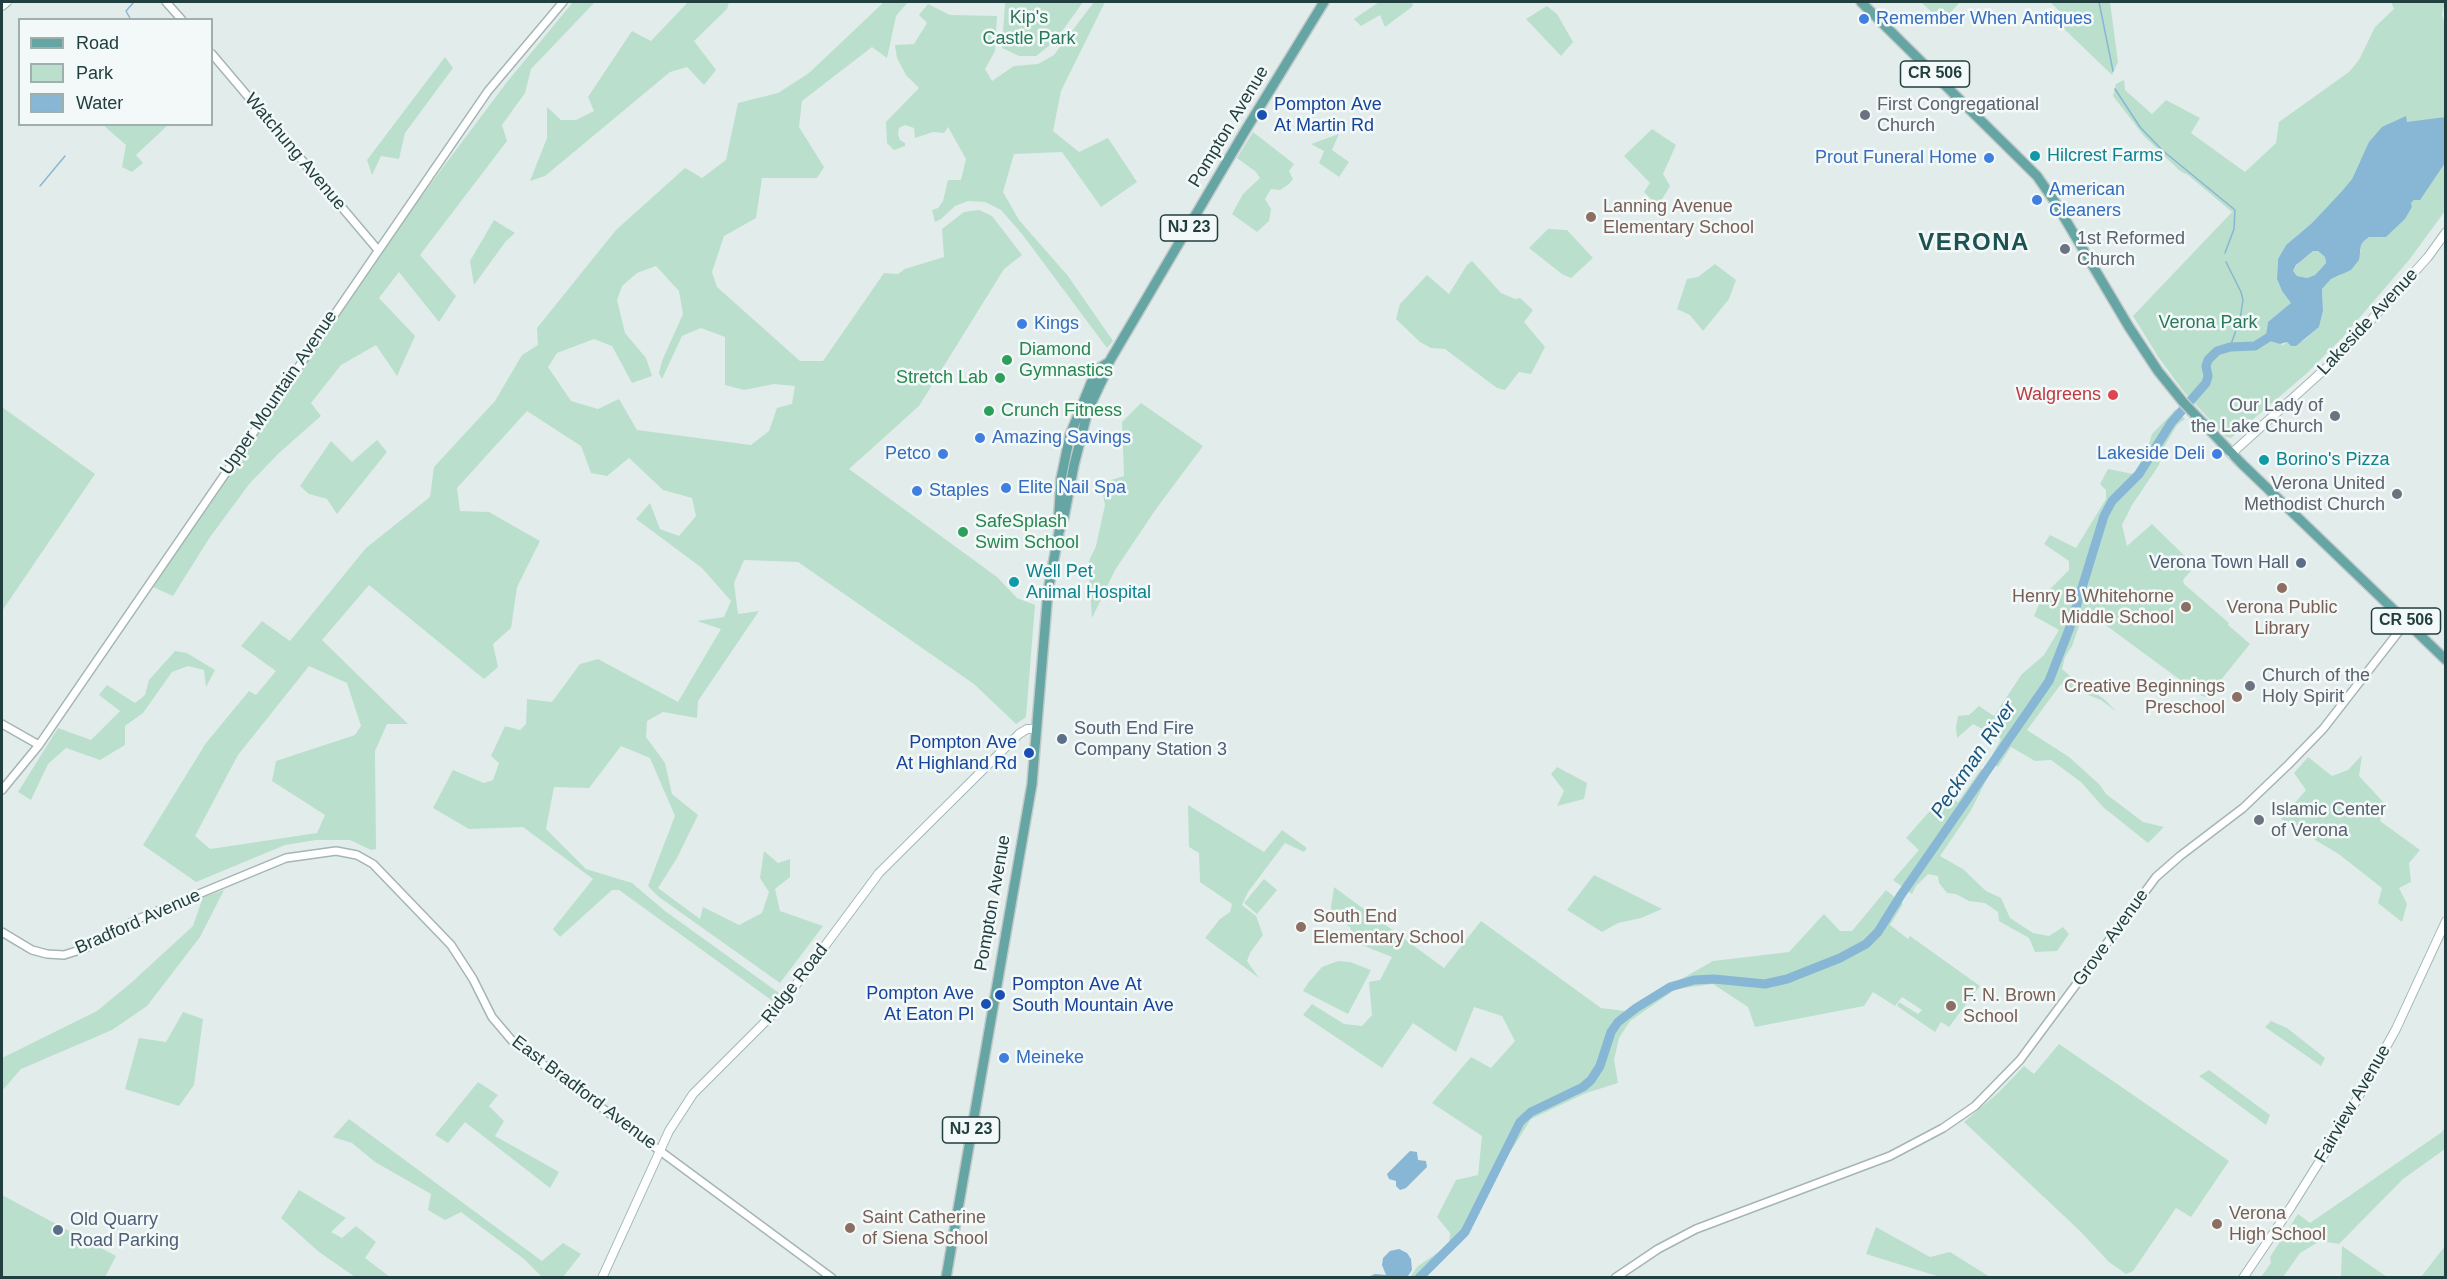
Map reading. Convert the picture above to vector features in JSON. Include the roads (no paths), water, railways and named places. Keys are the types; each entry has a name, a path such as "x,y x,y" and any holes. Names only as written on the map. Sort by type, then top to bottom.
{"main road":[{"path":"2,6 7,2"},
{"name":"Pompton Avenue","path":"946,1278 1032,784 1047,603 1059,532 1088,410 1109,362 1324,2"},
{"name":"CR 506","path":"1861,2 2032,170 2055,202 2133,334 2183,402 2231,454 2445,660"},
{"name":"Lakeside Avenue","path":"2231,454 2336,358 2428,257 2445,232"},
{"name":"Ridge Road","path":"602,1278 660,1151 680,1112 693,1094 778,1009 872,881 1019,734 1027,729 1037,729"},
{"name":"Fairview Avenue","path":"2243,1278 2291,1208 2346,1119 2396,1029 2445,921"}],"street":[{"path":"166,2 180,18"},
{"name":"Upper Mountain Avenue","path":"2,790 39,745 488,91 563,2"},
{"name":"Watchung Avenue","path":"213,55 378,250"},
{"name":"Grove Avenue","path":"1615,1278 1658,1249 1696,1229 1890,1156 1943,1128 1975,1106 2020,1060 2155,880 2180,856 2243,808 2274,779 2324,729 2400,630 2412,626"},
{"path":"2,724 39,745"},
{"name":"East Bradford Avenue","path":"242,876 286,858 315,853 345,852 366,859 377,867 456,951 473,979 488,1011 508,1036 832,1278"},
{"name":"Bradford Avenue","path":"2,932 32,950 64,955 83,949 138,919 242,876"}],"water":[{"path":"2406,116 2407,122 2445,117 2445,163 2420,200 2414,200 2411,203 2412,207 2405,219 2386,237 2369,237 2364,241 2361,245 2359,260 2351,270 2331,279 2322,289 2323,311 2319,327 2296,346 2291,346 2287,342 2280,344 2270,341 2266,336 2268,322 2291,303 2277,279 2278,259 2286,245 2312,223 2352,179 2369,142 2382,127","holes":["2313,251 2318,251 2325,257 2326,263 2315,275 2307,278 2297,276 2293,271 2296,265"]},
{"path":"1410,1151 1417,1152 1418,1160 1426,1161 1427,1167 1406,1188 1400,1190 1396,1186 1396,1181 1389,1179 1387,1174"},
{"path":"1399,1249 1407,1253 1411,1259 1412,1270 1408,1276 1368,1277 1375,1274 1386,1275 1382,1265 1383,1258 1390,1251"}],"waterway":[{"path":"130,18 126,11 134,2"},
{"path":"2099,2 2113,71"},
{"path":"2115,89 2140,127 2162,150 2235,210 2234,229 2225,253"},
{"path":"40,186 65,156"},
{"path":"2226,262 2243,300 2240,319 2230,347"},
{"name":"Peckman River","path":"1419,1278 1465,1232 1520,1122 1531,1112 1583,1087 1591,1080 1600,1066 1611,1032 1618,1022 1636,1008 1670,987 1694,980 1714,979 1765,984 1787,979 1840,958 1866,944 1878,932 1901,895 2049,681 2070,627 2104,516 2112,501 2139,474 2171,423 2206,383 2208,360 2217,351 2230,347 2255,346 2277,332"}],"place":[{"name":"Remember When Antiques","path":"1864,19"},
{"name":"Pompton Ave At Martin Rd","path":"1262,115"},
{"name":"First Congregational Church","path":"1865,115"},
{"name":"Hilcrest Farms","path":"2035,156"},
{"name":"Prout Funeral Home","path":"1989,158"},
{"name":"American Cleaners","path":"2037,200"},
{"name":"Lanning Avenue Elementary School","path":"1591,217"},
{"name":"1st Reformed Church","path":"2065,249"},
{"name":"Kings","path":"1022,324"},
{"name":"Diamond Gymnastics","path":"1007,360"},
{"name":"Stretch Lab","path":"1000,378"},
{"name":"Walgreens","path":"2113,395"},
{"name":"Crunch Fitness","path":"989,411"},
{"name":"Our Lady of the Lake Church","path":"2335,416"},
{"name":"Amazing Savings","path":"980,438"},
{"name":"Petco","path":"943,454"},
{"name":"Lakeside Deli","path":"2217,454"},
{"name":"Borino's Pizza","path":"2264,460"},
{"name":"Elite Nail Spa","path":"1006,488"},
{"name":"Staples","path":"917,491"},
{"name":"Verona United Methodist Church","path":"2397,494"},
{"name":"SafeSplash Swim School","path":"963,532"},
{"name":"Verona Town Hall","path":"2301,563"},
{"name":"Well Pet Animal Hospital","path":"1014,582"},
{"name":"Verona Public Library","path":"2282,588"},
{"name":"Henry B Whitehorne Middle School","path":"2186,607"},
{"name":"Church of the Holy Spirit","path":"2250,686"},
{"name":"Creative Beginnings Preschool","path":"2237,697"},
{"name":"South End Fire Company Station 3","path":"1062,739"},
{"name":"Pompton Ave At Highland Rd","path":"1029,753"},
{"name":"Islamic Center of Verona","path":"2259,820"},
{"name":"South End Elementary School","path":"1301,927"},
{"name":"Pompton Ave At South Mountain Ave","path":"1000,995"},
{"name":"Pompton Ave At Eaton Pl","path":"986,1004"},
{"name":"F. N. Brown School","path":"1951,1006"},
{"name":"Meineke","path":"1004,1058"},
{"name":"Verona High School","path":"2217,1224"},
{"name":"Saint Catherine of Siena School","path":"850,1228"},
{"name":"Old Quarry Road Parking","path":"58,1230"}],"district":[{"name":"VERONA","path":"1974,243"}],"park label":[{"name":"Kip's Castle Park","path":"1029,28"},
{"name":"Verona Park","path":"2208,323"}]}
